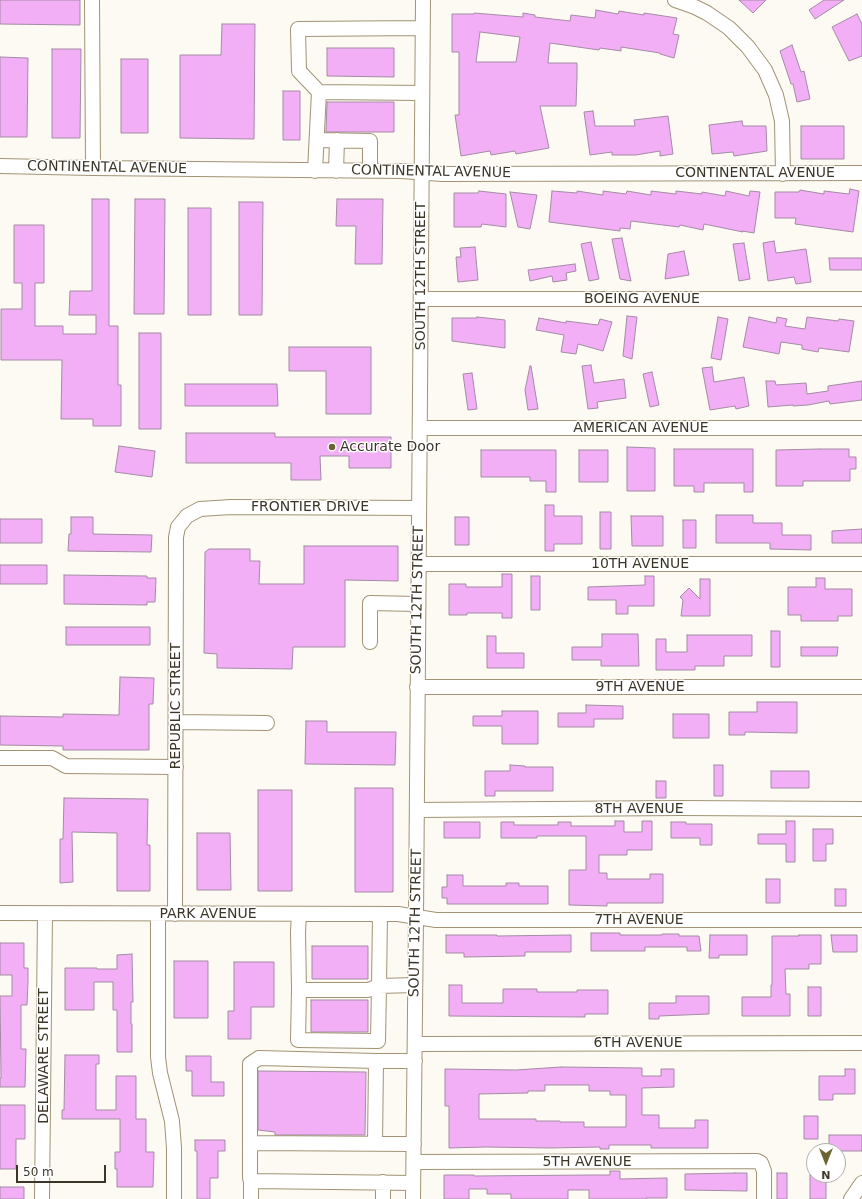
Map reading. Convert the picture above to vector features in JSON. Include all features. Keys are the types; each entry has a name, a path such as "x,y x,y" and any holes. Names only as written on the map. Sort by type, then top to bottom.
{"street":[{"path":"92,0 93,168"},
{"name":"SOUTH 12TH STREET","path":"413,1199 423,0"},
{"path":"675,0 695,6 729,28 748,47 765,70 776,95 781,114 783,134 783,174"},
{"path":"422,28 298,29 299,71 319,92 422,93"},
{"path":"315,171 319,92"},
{"path":"316,140 370,141 370,171"},
{"path":"336,171 337,140"},
{"name":"CONTINENTAL AVENUE","path":"0,166 370,171 442,174 862,173"},
{"name":"BOEING AVENUE","path":"421,299 862,299"},
{"name":"AMERICAN AVENUE","path":"420,428 862,428"},
{"name":"FRONTIER DRIVE","path":"200,509 231,507 419,508"},
{"name":"REPUBLIC STREET","path":"175,914 176,537 178,527 187,516 200,509"},
{"name":"10TH AVENUE","path":"419,564 862,564"},
{"path":"370,642 370,603 418,604"},
{"name":"9TH AVENUE","path":"417,687 862,687"},
{"path":"176,722 267,723"},
{"path":"0,758 52,758 66,766 176,767"},
{"name":"8TH AVENUE","path":"417,810 680,808 862,809"},
{"name":"PARK AVENUE","path":"0,913 398,914 416,916"},
{"name":"DELAWARE STREET","path":"42,1199 45,913"},
{"path":"158,914 158,1057 160,1073 172,1121 174,1148 174,1199"},
{"path":"299,914 298,1040 378,1041 380,914"},
{"name":"7TH AVENUE","path":"416,916 436,920 862,920"},
{"path":"299,990 368,990 379,986 415,986"},
{"name":"6TH AVENUE","path":"415,1044 862,1043"},
{"path":"251,1199 250,1064 259,1058 415,1061"},
{"path":"375,1144 376,1061"},
{"path":"250,1143 414,1144"},
{"name":"5TH AVENUE","path":"414,1162 753,1161 761,1163 764,1171 764,1199"},
{"path":"251,1181 413,1183"},
{"path":"383,1182 383,1199"},
{"path":"851,1199 862,1182"}],"building":[{"path":"0,0 80,0 80,25 0,24"},
{"path":"739,0 766,0 753,13"},
{"path":"824,0 844,0 815,19 809,10"},
{"path":"596,10 618,14 619,11 677,18 673,34 679,35 674,58 660,53 621,47 621,51 600,48 599,50 550,43 548,63 577,63 577,77 576,106 540,106 549,148 516,154 515,151 491,155 490,151 461,156 455,115 459,115 459,52 452,52 452,14 474,13 523,17 523,13 535,15 535,17 570,21 571,15 595,18","holes":["480,32 520,37 516,62 476,62"]},
{"path":"857,14 862,24 862,56 849,61 832,27"},
{"path":"222,24 255,24 254,139 180,138 180,55 221,55"},
{"path":"792,45 801,72 804,71 810,99 797,102 793,84 791,84 780,51"},
{"path":"327,48 394,48 394,77 327,76"},
{"path":"52,49 81,49 80,138 52,138"},
{"path":"0,57 28,58 27,137 0,137"},
{"path":"121,59 148,59 148,133 121,133"},
{"path":"283,91 300,91 300,140 283,140"},
{"path":"327,102 394,102 394,132 326,132"},
{"path":"593,111 595,126 635,126 634,120 668,116 673,154 660,156 660,151 636,155 612,155 612,152 590,155 584,112"},
{"path":"742,121 743,126 766,126 767,151 734,156 733,152 712,154 709,125"},
{"path":"801,126 844,126 844,159 801,159"},
{"path":"850,189 859,191 853,232 795,224 796,218 775,218 775,192 799,192 800,190 824,194 824,191 849,194"},
{"path":"479,191 506,194 506,227 482,224 481,227 454,227 454,193 478,193"},
{"path":"552,191 577,193 577,191 603,195 603,191 626,194 627,191 651,195 651,191 676,194 676,191 702,194 702,192 725,196 726,191 749,196 750,191 760,192 754,233 704,224 703,230 680,225 679,227 631,221 630,229 620,228 620,231 549,222"},
{"path":"510,192 537,195 530,229 518,227"},
{"path":"92,199 109,199 109,326 118,326 118,385 121,385 121,426 93,426 93,419 61,419 62,360 1,360 1,309 22,309 22,283 14,283 14,225 44,225 44,283 35,283 35,326 63,326 63,334 96,334 96,315 69,315 70,291 92,291"},
{"path":"135,199 165,199 164,314 134,314"},
{"path":"337,199 383,199 382,264 355,264 356,226 336,226"},
{"path":"239,202 263,202 262,315 239,315"},
{"path":"188,208 211,208 211,315 188,315"},
{"path":"622,238 631,281 620,279 612,239"},
{"path":"774,241 776,253 806,249 811,282 796,284 794,277 768,281 763,243"},
{"path":"591,242 599,279 589,281 581,244"},
{"path":"744,243 750,279 739,281 733,244"},
{"path":"475,247 478,280 458,282 456,257 461,257 460,248"},
{"path":"684,251 689,275 665,279 668,254"},
{"path":"829,258 862,258 862,270 830,270"},
{"path":"575,264 576,271 566,273 567,280 553,282 552,276 530,281 528,270"},
{"path":"627,316 637,317 632,359 623,356"},
{"path":"477,317 505,320 505,348 452,341 452,318"},
{"path":"718,317 728,319 721,360 711,358"},
{"path":"749,317 776,323 777,317 787,319 785,326 805,329 807,317 838,321 839,319 854,321 849,352 819,348 818,352 802,349 802,345 781,342 779,354 743,347"},
{"path":"539,318 566,323 566,321 598,325 600,319 612,322 603,351 578,344 576,354 561,352 564,335 536,330"},
{"path":"139,333 161,333 161,429 139,429"},
{"path":"289,347 371,347 371,414 326,414 326,371 289,371"},
{"path":"591,365 594,383 624,379 626,398 597,402 598,408 588,409 582,366"},
{"path":"530,366 538,409 528,410 525,390"},
{"path":"712,367 714,382 744,377 749,406 736,409 735,406 710,410 702,368"},
{"path":"652,372 659,405 650,407 643,374"},
{"path":"472,373 477,409 468,410 463,374"},
{"path":"766,381 775,381 776,385 806,383 807,394 828,391 828,386 862,381 862,400 830,404 829,401 808,405 768,407"},
{"path":"185,384 277,384 278,406 185,406"},
{"path":"186,433 275,433 275,437 391,437 391,468 349,468 349,456 320,456 321,480 291,480 291,463 186,463"},
{"path":"119,446 155,451 152,477 115,472"},
{"path":"627,447 655,448 655,491 627,491"},
{"path":"674,449 753,449 753,492 744,492 744,483 704,483 704,492 694,492 694,486 674,486"},
{"path":"849,449 849,457 856,457 856,469 850,469 850,481 803,481 803,486 776,486 776,450"},
{"path":"481,450 556,450 556,492 546,492 546,481 530,481 530,477 481,477"},
{"path":"579,450 608,450 608,482 579,482"},
{"path":"545,505 554,505 554,516 582,516 582,544 554,544 554,551 545,551"},
{"path":"600,512 611,512 611,549 600,549"},
{"path":"716,515 753,515 753,523 782,523 782,535 811,535 811,550 770,549 770,543 716,543"},
{"path":"631,516 663,516 663,546 632,546"},
{"path":"71,517 93,517 93,534 152,535 151,552 68,551 69,534 71,534"},
{"path":"455,517 469,517 469,545 455,545"},
{"path":"0,519 42,519 42,543 0,543"},
{"path":"683,520 696,520 696,548 683,548"},
{"path":"862,529 862,543 832,543 832,531"},
{"path":"304,546 398,546 398,581 345,580 345,647 293,647 292,669 217,668 217,654 204,653 205,552 209,549 250,549 250,561 260,561 259,584 304,584"},
{"path":"0,565 47,565 47,584 0,584"},
{"path":"502,574 512,574 512,618 502,618 502,613 467,613 467,615 449,615 449,584 466,584 466,587 502,587"},
{"path":"64,575 147,576 147,578 156,578 155,602 147,602 147,605 64,604"},
{"path":"531,576 540,576 540,610 531,610"},
{"path":"645,576 654,576 654,606 628,606 628,614 616,614 616,600 588,600 588,587 645,585"},
{"path":"816,578 825,578 825,589 852,589 852,616 838,616 838,621 801,621 801,615 788,615 788,587 816,587"},
{"path":"700,579 710,579 710,616 681,616 683,600 680,597 689,588 700,599"},
{"path":"66,627 150,627 150,645 66,645"},
{"path":"771,631 780,631 780,667 771,667"},
{"path":"602,634 638,634 639,666 601,666 601,660 572,660 572,647 602,647"},
{"path":"687,635 752,635 752,656 724,656 724,666 695,666 695,670 656,670 656,639 666,639 666,652 687,652"},
{"path":"487,636 496,636 496,653 524,653 524,668 487,668"},
{"path":"801,647 838,647 837,656 801,656"},
{"path":"120,677 154,678 153,704 149,704 149,750 63,750 63,746 0,745 0,716 63,717 63,714 119,715"},
{"path":"757,702 797,702 797,733 745,732 745,735 729,735 729,712 757,712"},
{"path":"586,705 623,706 623,719 594,719 594,727 558,727 558,713 586,713"},
{"path":"502,711 538,711 538,744 502,744 502,726 473,726 473,716 502,716"},
{"path":"673,714 709,714 709,738 673,738"},
{"path":"306,721 327,721 327,732 396,732 395,765 305,764"},
{"path":"510,765 525,767 553,767 553,791 495,791 495,796 485,796 485,771 510,771"},
{"path":"714,765 723,765 723,796 714,796"},
{"path":"771,771 809,771 809,788 771,788"},
{"path":"656,781 666,781 666,798 656,798"},
{"path":"355,788 393,788 393,892 355,892"},
{"path":"258,790 292,790 292,891 258,891"},
{"path":"64,798 148,799 147,845 150,845 150,891 117,891 117,833 72,832 73,882 60,883 60,839 63,839"},
{"path":"615,821 624,821 624,832 642,832 642,821 652,821 652,850 627,850 627,855 599,855 599,873 607,873 607,879 650,879 650,874 663,874 663,903 607,903 607,906 569,905 569,870 586,870 586,836 501,838 501,822 514,822 514,825 558,825 558,822 571,822 571,826 615,826"},
{"path":"786,821 795,821 795,862 786,862 786,844 758,844 758,834 786,834"},
{"path":"444,822 480,822 480,838 444,838"},
{"path":"671,822 686,822 686,824 712,824 712,845 700,845 700,838 671,838"},
{"path":"813,829 833,829 833,844 826,844 826,861 813,861"},
{"path":"197,833 230,833 231,890 197,890"},
{"path":"447,875 463,875 463,886 506,886 506,883 519,883 519,886 548,886 548,904 447,904 447,898 442,898 442,887 447,887"},
{"path":"766,879 780,879 780,903 766,903"},
{"path":"835,889 846,889 846,906 835,906"},
{"path":"591,933 620,933 620,935 679,934 679,936 699,936 701,951 687,951 687,947 645,947 645,951 591,951"},
{"path":"446,935 571,935 571,952 525,952 525,956 464,957 464,953 446,953"},
{"path":"710,935 747,935 747,955 719,955 719,958 709,958"},
{"path":"821,935 821,964 809,964 809,969 785,969 786,994 790,994 790,1016 742,1016 742,997 771,997 772,936"},
{"path":"831,935 857,935 857,952 833,952"},
{"path":"0,943 24,943 24,968 28,968 27,1005 21,1005 21,1049 26,1049 25,1087 0,1087 0,996 12,996 12,975 0,975"},
{"path":"312,946 368,946 368,979 312,979"},
{"path":"132,954 132,1052 117,1052 117,1010 113,1010 113,982 94,982 94,1010 65,1010 65,968 117,969 117,955"},
{"path":"174,961 208,961 208,1018 174,1018"},
{"path":"234,962 274,962 274,1007 251,1007 251,1039 228,1039 228,1011 234,1011"},
{"path":"449,985 462,985 462,1003 503,1003 503,989 537,989 537,992 608,990 608,1014 585,1014 585,1017 449,1016"},
{"path":"808,987 821,987 821,1016 808,1016"},
{"path":"676,996 709,996 709,1014 659,1016 659,1019 649,1019 649,1003 676,1003"},
{"path":"311,1000 368,1000 368,1032 311,1032"},
{"path":"65,1055 99,1055 99,1064 96,1064 96,1110 116,1110 116,1076 136,1076 136,1119 146,1119 146,1152 154,1152 153,1187 117,1187 115,1152 120,1152 120,1119 62,1119 62,1110 64,1110"},
{"path":"186,1056 211,1056 211,1082 224,1082 224,1096 192,1096 192,1071 186,1071"},
{"path":"561,1067 642,1068 642,1076 661,1076 661,1069 674,1069 674,1087 642,1088 642,1115 659,1115 659,1128 695,1128 695,1120 708,1120 708,1148 651,1148 651,1145 609,1145 609,1149 600,1149 600,1147 449,1148 449,1106 445,1106 445,1069 516,1070","holes":["545,1085 589,1085 589,1091 610,1091 610,1095 626,1095 626,1127 584,1127 584,1122 536,1121 536,1119 479,1119 479,1094 528,1093 528,1091 545,1091"]},
{"path":"845,1069 855,1069 855,1094 833,1094 833,1100 819,1100 819,1076 845,1076"},
{"path":"258,1071 366,1072 365,1135 275,1135 275,1132 258,1130"},
{"path":"0,1105 25,1105 25,1139 16,1139 16,1169 0,1169"},
{"path":"804,1116 818,1116 818,1139 804,1139"},
{"path":"829,1135 862,1135 862,1151 846,1151 846,1143 829,1143"},
{"path":"195,1140 225,1140 225,1151 218,1151 218,1178 210,1178 210,1199 197,1199 197,1151 195,1151"},
{"path":"610,1171 620,1171 620,1179 667,1178 667,1198 589,1199 589,1190 568,1190 568,1199 511,1199 511,1194 487,1194 487,1189 469,1189 469,1199 444,1199 444,1175 610,1175"},
{"path":"747,1173 747,1191 685,1190 685,1174"},
{"path":"777,1173 787,1173 787,1199 777,1199"},
{"path":"810,1183 826,1183 826,1199 810,1199"},
{"path":"0,1187 24,1187 24,1199 0,1199"}],"place":[{"name":"Accurate Door","path":"332,447"}]}
